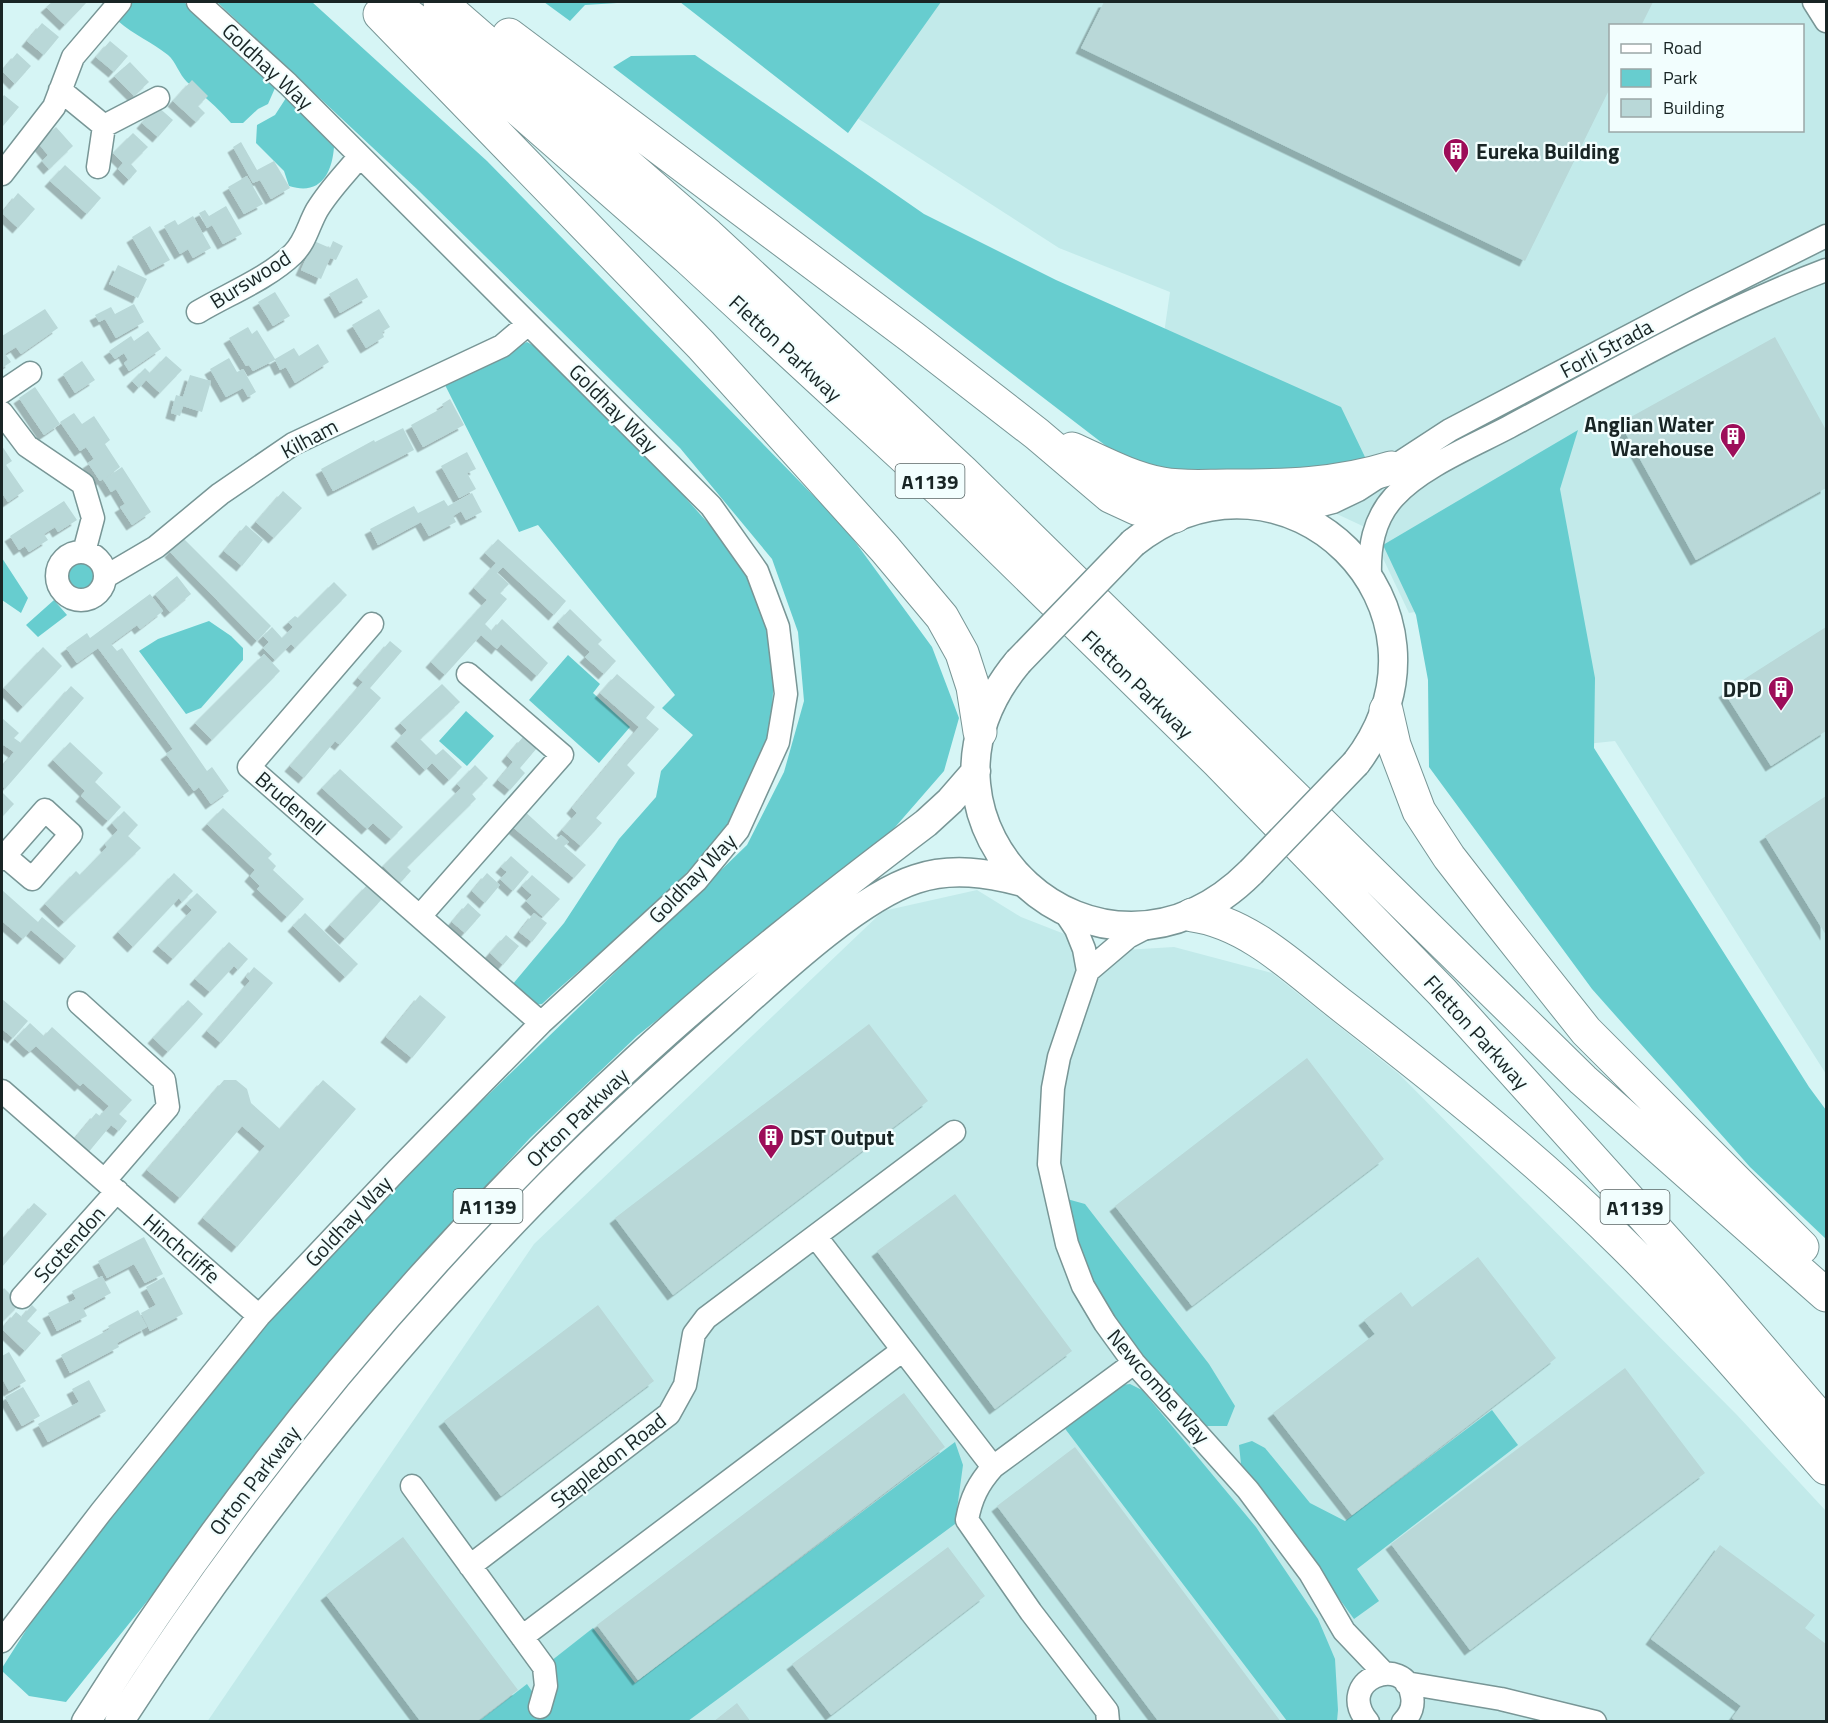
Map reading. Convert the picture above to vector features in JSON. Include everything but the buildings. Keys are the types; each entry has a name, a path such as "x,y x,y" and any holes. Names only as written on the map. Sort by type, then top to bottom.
{"highway":[{"path":"368,2 700,345 885,549 942,617 962,653 973,687 980,732"},
{"name":"Fletton Parkway","path":"390,2 427,29 696,265 943,493 1218,762 1442,992 1711,1291 1827,1425"},
{"name":"Fletton Parkway","path":"440,2 708,235 962,471 1583,1080 1827,1294"},
{"path":"464,2 1037,434 1110,496 1145,511 1175,516"},
{"path":"1037,434 1135,477 1163,484 1322,484 1401,474"},
{"path":"1386,710 1394,745 1419,811 1449,857 1494,915 1586,1031 1827,1271"},
{"path":"1192,915 1213,918 1236,928 1264,946 1384,1039 1537,1165 1621,1242 1698,1322 1827,1468"}],"main road":[{"path":"1224,504 1275,508 1322,528 1342,544 1370,577 1389,620 1394,650 1393,681 1386,710 1378,729 1356,763 1251,872 1214,904 1192,915 1151,925 1107,924 1064,911 1023,882 1002,856 984,820 976,771 980,732 995,694 1018,662 1133,543 1175,516 1224,504"},
{"name":"Orton Parkway","path":"86,1722 135,1643 216,1529 369,1336 432,1265 511,1181 638,1058 722,984 926,823 950,801 976,771"},
{"name":"Orton Parkway","path":"119,1722 239,1545 321,1439 462,1276 538,1196 656,1082 830,932 892,888 918,878 957,872 989,873 1023,882"}],"street":[{"path":"2,174 54,107 73,57 120,2"},
{"name":"Goldhay Way","path":"2,1641 101,1512 259,1316 541,1023 696,880 738,830 778,742 786,694 778,627 757,571 711,506 288,84 198,2"},
{"path":"1814,2 1827,21"},
{"path":"60,90 104,126"},
{"path":"104,126 158,98"},
{"path":"98,167 104,126"},
{"name":"Burswood","path":"198,312 278,266 294,254 308,235 315,215 328,192 360,156"},
{"name":"Forli Strada","path":"1401,474 1450,430 1694,302 1827,236"},
{"name":"Forli Strada","path":"1401,474 1556,402 1706,325 1827,270"},
{"name":"Kilham","path":"84,552 68,555 62,560 56,576 62,591 74,599 89,599 100,590 105,577 156,547 244,476 293,444 502,346 528,324"},
{"path":"2,392 30,373"},
{"path":"2,413 27,447 83,484 93,518 84,552 97,557 102,563 105,577"},
{"path":"1275,508 1306,509 1333,502 1401,474"},
{"path":"1370,577 1370,550 1375,527 1401,474"},
{"name":"Brudenell","path":"372,624 249,767 421,915 541,1023"},
{"path":"421,915 562,755 468,674"},
{"path":"1064,911 1076,929 1084,949 1088,971"},
{"path":"1088,971 1121,942 1151,925"},
{"name":"Newcombe Way","path":"1088,971 1059,1057 1053,1088 1049,1164 1066,1244 1083,1286 1105,1323 1134,1363 1248,1490 1310,1573 1344,1631 1384,1673"},
{"path":"79,1003 164,1080 168,1107 111,1185"},
{"name":"Hinchcliffe","path":"2,1091 259,1316"},
{"name":"Stapledon Road","path":"470,1566 669,1414 685,1385 694,1334 706,1318 954,1132"},
{"name":"Scotendon","path":"22,1297 111,1185"},
{"path":"816,1237 993,1467"},
{"path":"522,1637 903,1350"},
{"path":"1108,1722 1107,1711 1031,1611 967,1520 970,1501 980,1481 993,1467 1134,1363"},
{"path":"412,1486 544,1667 546,1686 540,1707"},
{"name":"Newcombe Way","path":"1344,1631 1361,1690 1359,1698 1364,1719"},
{"path":"1361,1690 1370,1678 1384,1673 1392,1674 1406,1683 1501,1699 1595,1722"},
{"path":"1406,1683 1413,1698 1406,1717"},
{"path":"1406,1717 1456,1693"}],"shaded area":[{"path":"938,2 1826,2 1826,1074 1615,741 1444,759 1427,610 1409,613 1369,529 1277,486 1146,458 1170,292 1059,248 851,114"},
{"path":"977,890 1021,917 1108,951 1174,947 1272,973 1399,1074 1737,1415 1826,1511 1826,1721 207,1722 534,1244 883,911"}],"green space":[{"path":"127,2 184,2 275,88 268,104 258,109 243,123 231,123 187,82 168,55 118,21 120,8"},
{"path":"217,2 312,2 487,161 845,528 932,647 959,718 944,771 890,833 637,1036 530,1138 449,1226 66,1702 29,1696 2,1671 2,1668 101,1512 259,1316 747,845 784,772 804,701 798,632 772,559 680,448 419,191"},
{"path":"544,2 633,2 585,5 570,21"},
{"path":"680,2 941,2 848,133"},
{"path":"695,55 924,214 1056,280 1341,407 1376,480 1153,482 613,67 631,56"},
{"path":"286,98 334,147 327,174 316,185 309,188 289,186 284,171 256,143 257,125 275,115"},
{"path":"527,342 538,348 597,405 673,484 734,553 754,587 764,613 773,670 773,700 762,758 752,785 738,809 695,864 671,889 542,1004 533,1005 512,985 564,923 619,839 656,797 661,771 693,735 662,708 675,695 538,525 519,532 443,381"},
{"path":"1578,430 1560,489 1595,678 1594,748 1809,1087 1826,1110 1826,1239 1750,1167 1592,989 1429,767 1428,680 1416,615 1383,545"},
{"path":"2,558 28,598 21,613 2,600"},
{"path":"82,559 93,564 98,575 93,586 82,591 71,586 66,575 71,564"},
{"path":"54,600 67,615 38,637 26,625"},
{"path":"209,621 231,636 243,648 243,660 201,708 186,714 139,651 158,639"},
{"path":"568,655 600,684 593,693 630,727 599,763 529,700"},
{"path":"466,711 494,736 467,766 439,741"},
{"path":"1067,1199 1085,1204 1209,1364 1235,1406 1227,1426 1202,1426 1122,1328 1095,1285 1081,1255"},
{"path":"1130,1384 1142,1390 1256,1527 1318,1619 1335,1659 1337,1721 1287,1721 1063,1426 1113,1386"},
{"path":"1492,1410 1518,1445 1357,1569 1379,1601 1354,1619 1241,1464 1239,1445 1252,1441 1265,1448 1310,1503 1345,1521"},
{"path":"955,1442 963,1465 955,1524 688,1721 478,1722 527,1684 546,1712 551,1661 593,1628 635,1683"}],"place":[{"name":"Eureka Building","path":"1456,174"},
{"name":"Anglian Water Warehouse","path":"1733,459"},
{"name":"DPD","path":"1781,712"},
{"name":"DST Output","path":"771,1160"}]}
